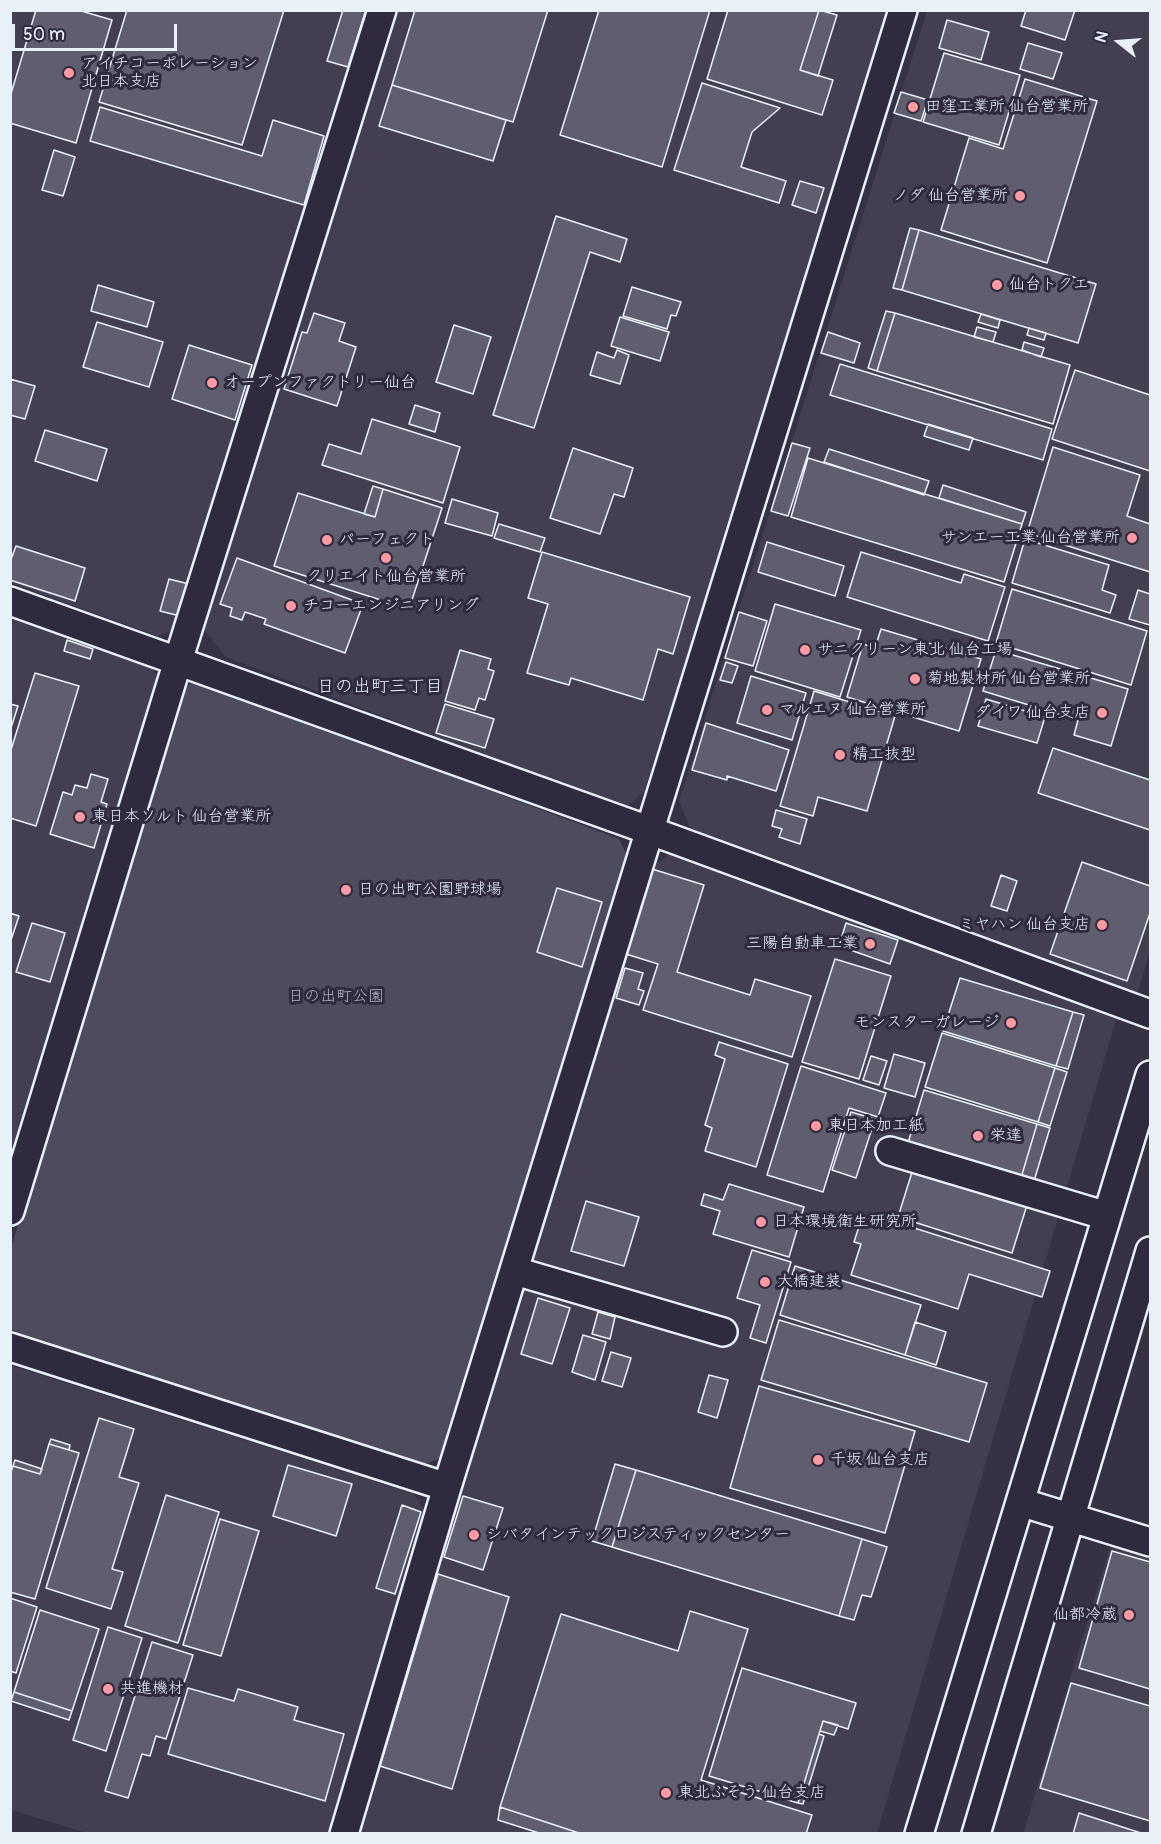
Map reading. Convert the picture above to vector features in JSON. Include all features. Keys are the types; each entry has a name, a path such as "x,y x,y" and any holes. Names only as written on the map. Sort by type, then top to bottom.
{"street":[{"path":"10,1211 178,661 382,10"},
{"path":"344,1833 447,1487 903,10"},
{"path":"10,601 651,831 1150,1014"},
{"path":"919,1833 1150,1075"},
{"path":"890,1150 1107,1216"},
{"path":"976,1833 1150,1251"},
{"path":"514,1271 723,1332"},
{"path":"10,1347 447,1487"},
{"path":"1020,1502 1150,1542"}],"shaded area":[{"path":"10,11 369,11 179,627 158,636 11,583"},
{"path":"396,11 890,11 644,792 625,808 226,657 202,627"},
{"path":"927,11 1150,11 1150,950 1137,995 690,828 679,801"},
{"path":"11,612 147,660 161,681 11,1172"},
{"path":"671,853 1118,1013 877,1833 353,1834 646,871"},
{"path":"10,1365 414,1494 428,1517 332,1833 87,1833 11,1810"},
{"path":"1111,1544 1150,1556 1150,1833 1023,1834"}],"green space":[{"name":"日の出町公園","path":"196,680 619,839 628,858 445,1456 425,1464 11,1330 11,1248 180,691"}],"building":[{"path":"36,10 78,10 112,20 76,143 10,123 10,97"},
{"path":"127,10 284,10 242,145 99,102"},
{"path":"343,10 366,10 348,67 327,61"},
{"path":"415,10 548,10 513,122 392,85"},
{"path":"599,10 710,10 662,167 560,135"},
{"path":"728,10 819,10 800,70 833,80 822,115 707,79"},
{"path":"819,10 837,15 818,76 800,70"},
{"path":"1026,10 1075,10 1065,40 1021,26"},
{"path":"947,20 989,32 981,60 939,48"},
{"path":"1028,43 1062,53 1053,79 1020,69"},
{"path":"944,53 1020,75 999,145 923,122"},
{"path":"1025,79 1097,101 1047,263 941,230 969,138 1003,149"},
{"path":"702,83 780,108 752,132 741,167 786,181 779,203 674,170"},
{"path":"392,85 506,120 493,161 379,126"},
{"path":"901,92 928,100 921,121 894,113"},
{"path":"100,107 262,156 273,120 324,136 304,205 90,141"},
{"path":"54,150 75,157 63,196 42,190"},
{"path":"800,181 824,188 816,213 792,205"},
{"path":"556,216 627,239 620,262 590,252 534,428 493,415"},
{"path":"910,228 919,230 902,290 893,288"},
{"path":"919,230 1096,284 1078,343 902,290"},
{"path":"98,285 154,302 147,327 91,311"},
{"path":"632,287 681,302 676,316 671,315 667,329 623,316"},
{"path":"886,311 895,313 877,371 868,368"},
{"path":"314,313 345,323 339,341 356,347 337,406 284,389 302,332 307,333"},
{"path":"895,313 1070,365 1053,424 877,371"},
{"path":"981,314 1000,320 998,328 978,322"},
{"path":"620,317 669,332 660,361 611,346"},
{"path":"97,322 163,342 149,387 83,367"},
{"path":"454,325 491,337 473,394 436,382"},
{"path":"977,327 996,332 993,342 974,337"},
{"path":"1029,328 1046,333 1044,340 1027,335"},
{"path":"828,332 860,343 854,363 821,353"},
{"path":"1024,342 1044,348 1041,357 1022,350"},
{"path":"189,345 252,365 235,420 172,399"},
{"path":"617,350 629,355 620,384 590,375 597,352 614,358"},
{"path":"840,364 1052,429 1043,460 830,395"},
{"path":"1075,370 1150,395 1150,471 1052,439"},
{"path":"10,379 35,386 25,419 10,415"},
{"path":"415,405 440,413 435,432 409,424"},
{"path":"372,419 460,447 443,503 322,465 329,444 361,454"},
{"path":"928,424 973,438 969,450 924,436"},
{"path":"45,430 107,449 97,481 35,461"},
{"path":"792,443 810,448 788,516 771,511"},
{"path":"1053,447 1140,475 1127,516 1150,524 1150,572 1027,533"},
{"path":"573,448 633,468 624,497 614,494 600,534 550,518"},
{"path":"829,449 929,481 924,495 824,462"},
{"path":"808,458 1022,524 1004,582 791,517"},
{"path":"943,485 1026,512 1022,524 939,498"},
{"path":"373,486 383,489 375,517 364,514"},
{"path":"383,489 442,508 409,609 274,566 298,493 375,517"},
{"path":"452,499 498,513 492,536 445,523"},
{"path":"499,524 545,538 540,552 494,538"},
{"path":"1025,539 1109,565 1102,590 1116,595 1110,613 1012,583"},
{"path":"767,542 844,566 835,596 758,572"},
{"path":"16,546 85,568 75,601 10,580 10,562"},
{"path":"542,552 690,597 673,654 658,649 643,700 571,678 569,685 527,673 548,604 528,598"},
{"path":"861,552 961,583 964,574 1005,587 988,641 847,597"},
{"path":"237,558 363,604 345,653 264,624 266,619 245,612 242,620 230,616 232,608 220,604"},
{"path":"169,579 189,584 180,616 160,611"},
{"path":"1012,589 1147,631 1131,685 996,643"},
{"path":"1138,590 1150,594 1150,625 1129,619"},
{"path":"775,604 861,630 840,697 755,671"},
{"path":"739,612 767,621 753,666 725,658"},
{"path":"881,629 981,659 959,731 847,697 863,644 875,648"},
{"path":"67,640 93,649 90,659 64,651"},
{"path":"460,650 491,659 488,669 494,671 485,700 479,698 475,710 445,701"},
{"path":"996,650 1128,689 1111,746 1074,735 1078,720 983,691"},
{"path":"726,662 738,666 732,683 720,680"},
{"path":"35,673 79,686 36,826 10,818 10,753"},
{"path":"751,676 806,693 792,740 737,723"},
{"path":"814,691 895,716 867,811 818,797 813,816 780,806"},
{"path":"986,699 1045,717 1037,743 978,726"},
{"path":"10,704 18,706 10,731"},
{"path":"445,704 494,719 485,748 436,733"},
{"path":"706,723 789,750 776,791 727,776 727,780 692,770"},
{"path":"1053,748 1150,780 1150,830 1038,793"},
{"path":"91,774 108,779 101,802 107,804 94,848 50,834 63,792 72,795 75,785 87,788"},
{"path":"776,810 807,819 800,844 779,837 782,829 772,826"},
{"path":"1082,862 1150,886 1150,913 1127,981 1050,954"},
{"path":"652,869 704,885 677,972 750,995 755,979 811,996 792,1057 643,1010 658,964 626,954"},
{"path":"1001,875 1017,881 1007,911 991,906"},
{"path":"557,888 602,902 582,967 537,952"},
{"path":"10,913 19,916 10,943"},
{"path":"32,923 65,933 50,982 16,972"},
{"path":"846,923 898,940 890,964 839,946"},
{"path":"835,959 891,976 859,1079 802,1062"},
{"path":"625,968 643,973 638,989 644,991 639,1005 616,998"},
{"path":"960,978 1073,1012 1056,1066 943,1031"},
{"path":"1073,1012 1084,1015 1068,1069 1056,1066"},
{"path":"942,1033 1055,1068 1038,1122 925,1087"},
{"path":"719,1042 788,1064 756,1167 705,1151 712,1128 705,1125 725,1059 715,1055"},
{"path":"894,1054 925,1063 915,1097 884,1088"},
{"path":"871,1056 887,1061 879,1085 863,1080"},
{"path":"801,1066 886,1093 878,1117 849,1108 823,1192 767,1175"},
{"path":"1055,1068 1067,1072 1050,1126 1038,1122"},
{"path":"924,1090 1037,1124 1021,1178 908,1143"},
{"path":"851,1112 875,1119 856,1178 832,1170"},
{"path":"1037,1124 1050,1128 1034,1181 1021,1178"},
{"path":"913,1169 1027,1205 1012,1253 898,1217"},
{"path":"729,1184 804,1207 789,1257 713,1234 720,1211 701,1205 704,1194 723,1200"},
{"path":"586,1201 639,1217 624,1266 571,1251"},
{"path":"870,1214 1050,1271 1042,1297 969,1274 958,1309 851,1275 861,1244 854,1242 862,1217 868,1219"},
{"path":"752,1250 791,1262 766,1343 750,1338 760,1305 737,1298"},
{"path":"795,1266 921,1305 905,1355 780,1315"},
{"path":"538,1298 570,1308 552,1364 521,1354"},
{"path":"598,1312 615,1317 610,1339 592,1334"},
{"path":"779,1320 987,1383 969,1442 761,1380"},
{"path":"915,1322 946,1332 936,1365 905,1355"},
{"path":"583,1335 606,1342 595,1380 572,1372"},
{"path":"611,1352 631,1358 622,1387 602,1381"},
{"path":"709,1375 728,1380 717,1418 698,1412"},
{"path":"759,1386 915,1431 885,1533 730,1488"},
{"path":"99,1418 134,1429 119,1477 139,1483 112,1569 123,1572 111,1609 46,1588"},
{"path":"51,1439 70,1445 69,1450 49,1444"},
{"path":"49,1444 79,1453 35,1599 10,1592 10,1475 13,1466 40,1474"},
{"path":"15,1460 42,1469 40,1474 13,1466"},
{"path":"615,1464 636,1470 612,1547 592,1541"},
{"path":"288,1465 352,1484 336,1536 273,1516"},
{"path":"636,1470 862,1539 839,1616 612,1547"},
{"path":"166,1495 219,1512 178,1643 125,1626"},
{"path":"463,1496 503,1508 483,1570 444,1557"},
{"path":"402,1505 421,1512 395,1594 376,1588"},
{"path":"220,1519 259,1531 221,1656 183,1645"},
{"path":"862,1539 887,1547 871,1597 862,1595 854,1620 839,1616"},
{"path":"1112,1551 1150,1562 1150,1689 1079,1668"},
{"path":"438,1574 509,1597 452,1789 380,1766"},
{"path":"10,1598 37,1607 16,1673 10,1671"},
{"path":"40,1610 99,1629 72,1711 14,1692"},
{"path":"690,1611 748,1629 701,1780 812,1815 806,1834 582,1834 500,1807 561,1614 678,1651"},
{"path":"108,1627 142,1638 106,1751 73,1740"},
{"path":"152,1642 193,1655 166,1739 156,1736 150,1756 142,1754 128,1798 105,1791"},
{"path":"742,1668 856,1703 848,1729 823,1721 798,1803 709,1776"},
{"path":"1071,1683 1150,1706 1150,1821 1040,1788"},
{"path":"188,1688 234,1701 238,1689 298,1707 294,1720 344,1734 325,1801 168,1754"},
{"path":"14,1692 72,1711 69,1720 11,1701"},
{"path":"823,1721 838,1725 834,1735 820,1731"},
{"path":"819,1734 824,1736 803,1804 798,1803"},
{"path":"500,1807 582,1834 542,1834 498,1820"},
{"path":"1079,1813 1144,1834 1073,1834"}],"place":[{"name":"アイチコーポレーション 北日本支店","path":"69,73"},
{"name":"田窪工業所 仙台営業所","path":"913,107"},
{"name":"ノダ 仙台営業所","path":"1020,196"},
{"name":"仙台トクエ","path":"997,285"},
{"name":"オープンファクトリー仙台","path":"212,383"},
{"name":"サンエー工業 仙台営業所","path":"1132,538"},
{"name":"パーフェクト","path":"327,540"},
{"name":"クリエイト仙台営業所","path":"386,558"},
{"name":"チコーエンジニアリング","path":"291,606"},
{"name":"サニクリーン東北 仙台工場","path":"805,650"},
{"name":"菊地製材所 仙台営業所","path":"915,679"},
{"name":"マルエヌ 仙台営業所","path":"767,710"},
{"name":"ダイワ 仙台支店","path":"1102,713"},
{"name":"精工抜型","path":"840,755"},
{"name":"東日本ソルト 仙台営業所","path":"80,817"},
{"name":"日の出町公園野球場","path":"346,890"},
{"name":"ミヤハン 仙台支店","path":"1102,925"},
{"name":"三陽自動車工業","path":"870,944"},
{"name":"モンスターガレージ","path":"1011,1023"},
{"name":"東日本加工紙","path":"816,1126"},
{"name":"栄達","path":"978,1136"},
{"name":"日本環境衛生研究所","path":"761,1222"},
{"name":"大橋建装","path":"765,1282"},
{"name":"千坂 仙台支店","path":"818,1460"},
{"name":"シバタインテックロジスティックセンター","path":"474,1535"},
{"name":"仙都冷蔵","path":"1129,1615"},
{"name":"共進機材","path":"108,1689"},
{"name":"東北ふそう 仙台支店","path":"666,1793"}],"district":[{"name":"日の出町三丁目","path":"380,687"}]}
